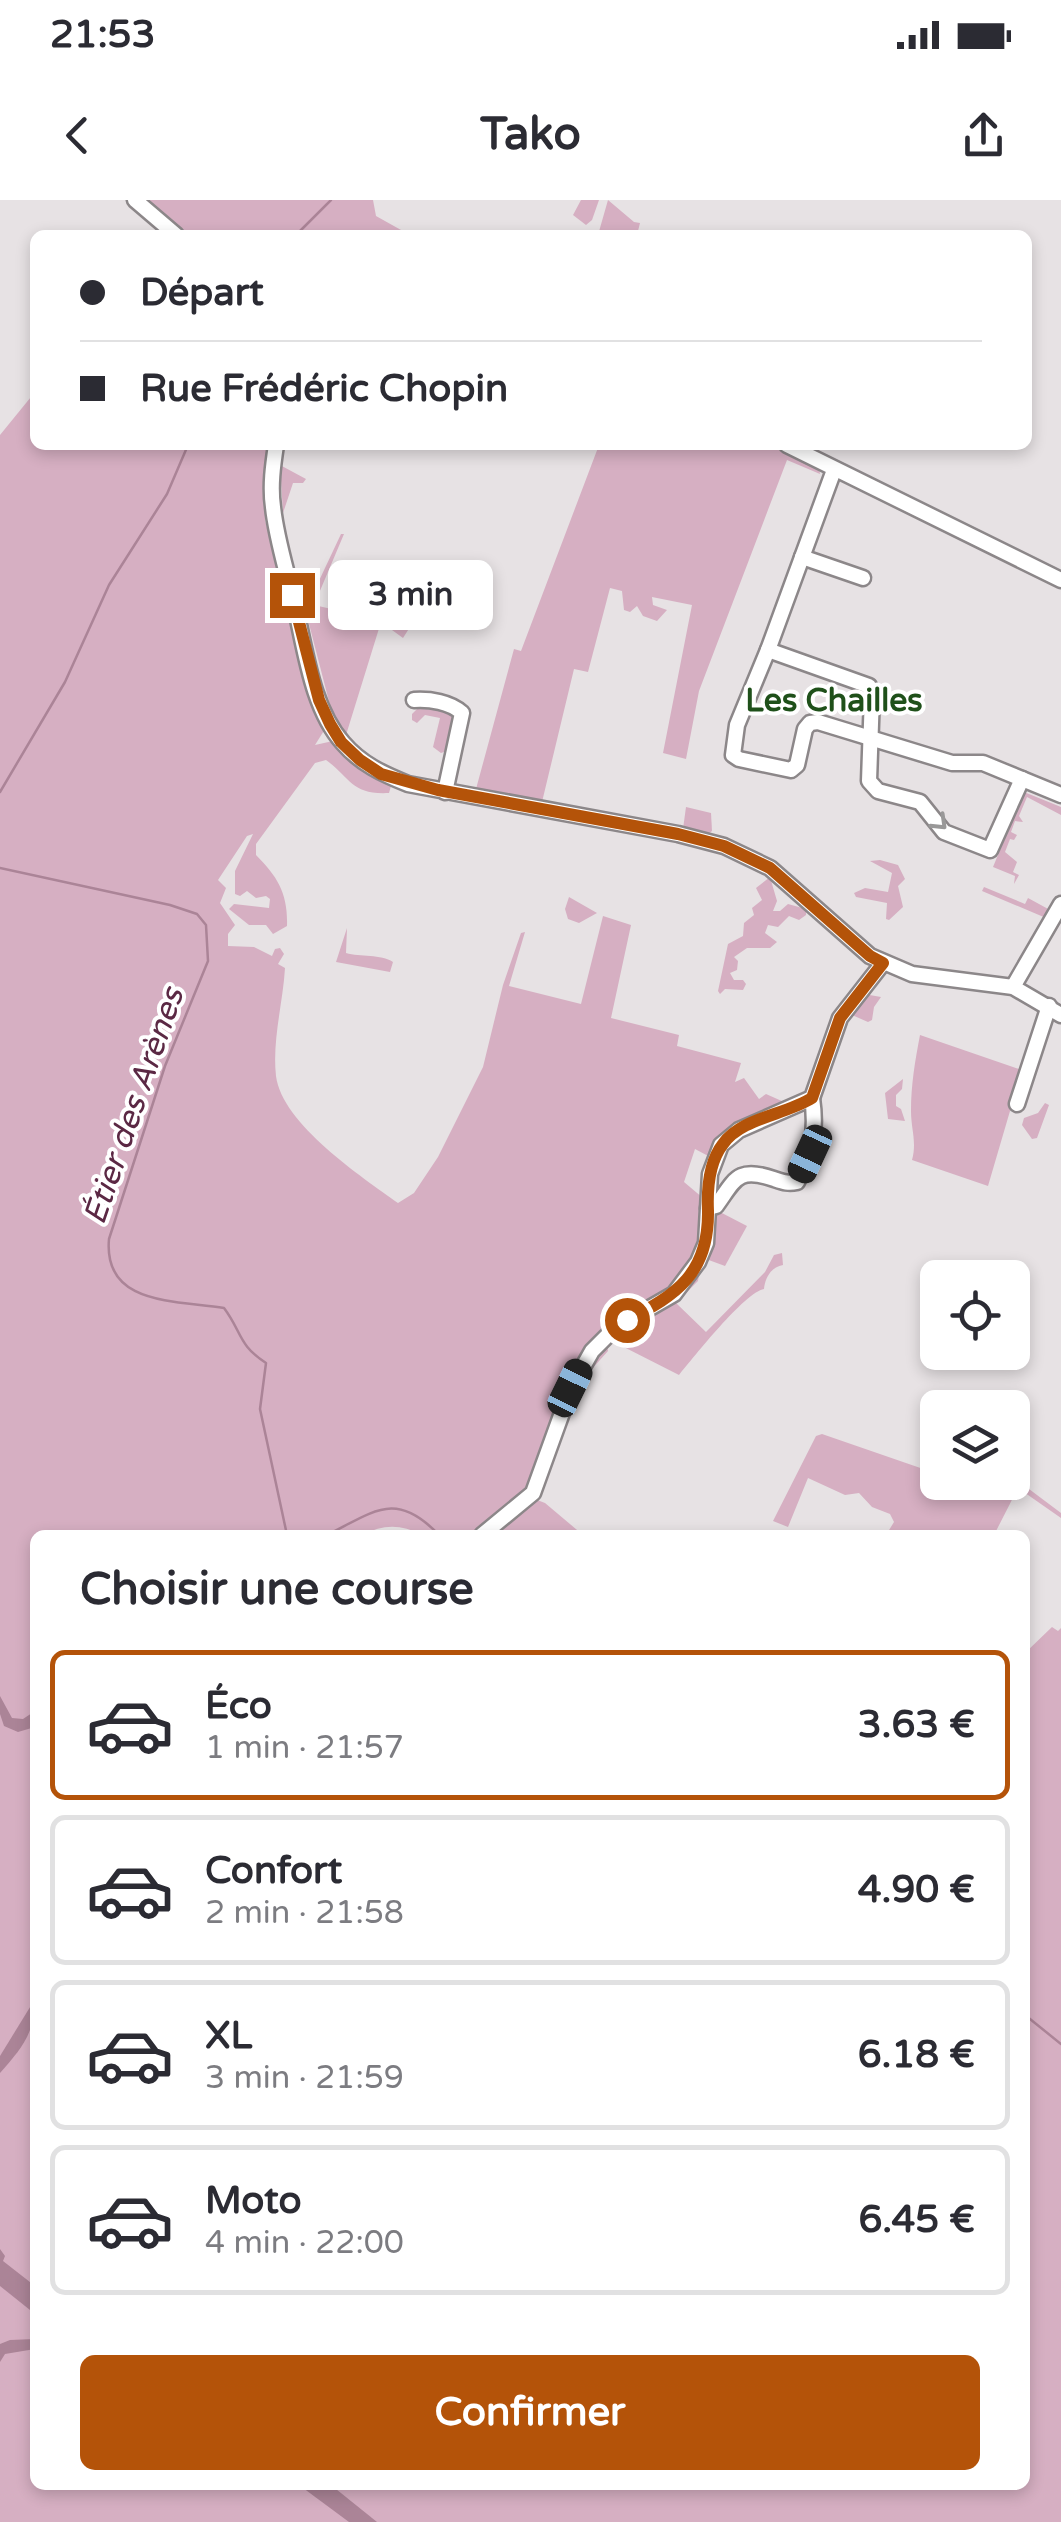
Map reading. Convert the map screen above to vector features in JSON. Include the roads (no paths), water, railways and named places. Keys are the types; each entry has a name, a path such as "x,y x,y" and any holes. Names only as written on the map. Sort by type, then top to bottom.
{"street":[{"path":"135,200 170,230"},
{"path":"275,450 272,483 275,522 315,684 330,724 350,751 381,774 408,784 724,846 770,868 870,956 883,963 912,974 1013,987 1055,1010 1017,1104"},
{"path":"797,450 1061,580"},
{"path":"834,470 768,650 736,724 733,755 791,770 797,765 810,723 870,736 952,762 983,763 1061,795"},
{"path":"802,556 863,578"},
{"path":"768,650 869,686 872,696 868,773 873,787 920,802 944,832 990,850 1022,779"},
{"path":"414,700 426,699 455,707 462,713 445,792"},
{"path":"1013,987 1061,904"},
{"path":"708,1208 716,1206 730,1184 742,1175 756,1173 789,1184 797,1182 814,1142 812,1098 840,1018 883,963"},
{"path":"488,1530 534,1493 570,1388 592,1351 614,1328 660,1304 688,1278 706,1243 710,1174 721,1145 728,1138 812,1098"}],"waterway":[{"name":"Étier des Arènes","path":"301,230 331,200"},
{"path":"0,792 65,682 109,585 167,494 186,450"},
{"name":"Étier des Arènes","path":"0,868 170,905 197,914 206,925 208,961 165,1066 109,1239 110,1261 118,1277 146,1296 224,1308 245,1344 266,1363 260,1409 286,1530"},
{"path":"337,1530 385,1509 410,1513 434,1530"},
{"path":"1030,2019 1061,2044"}],"district":[{"name":"Les Chailles","path":"834,701"}]}
